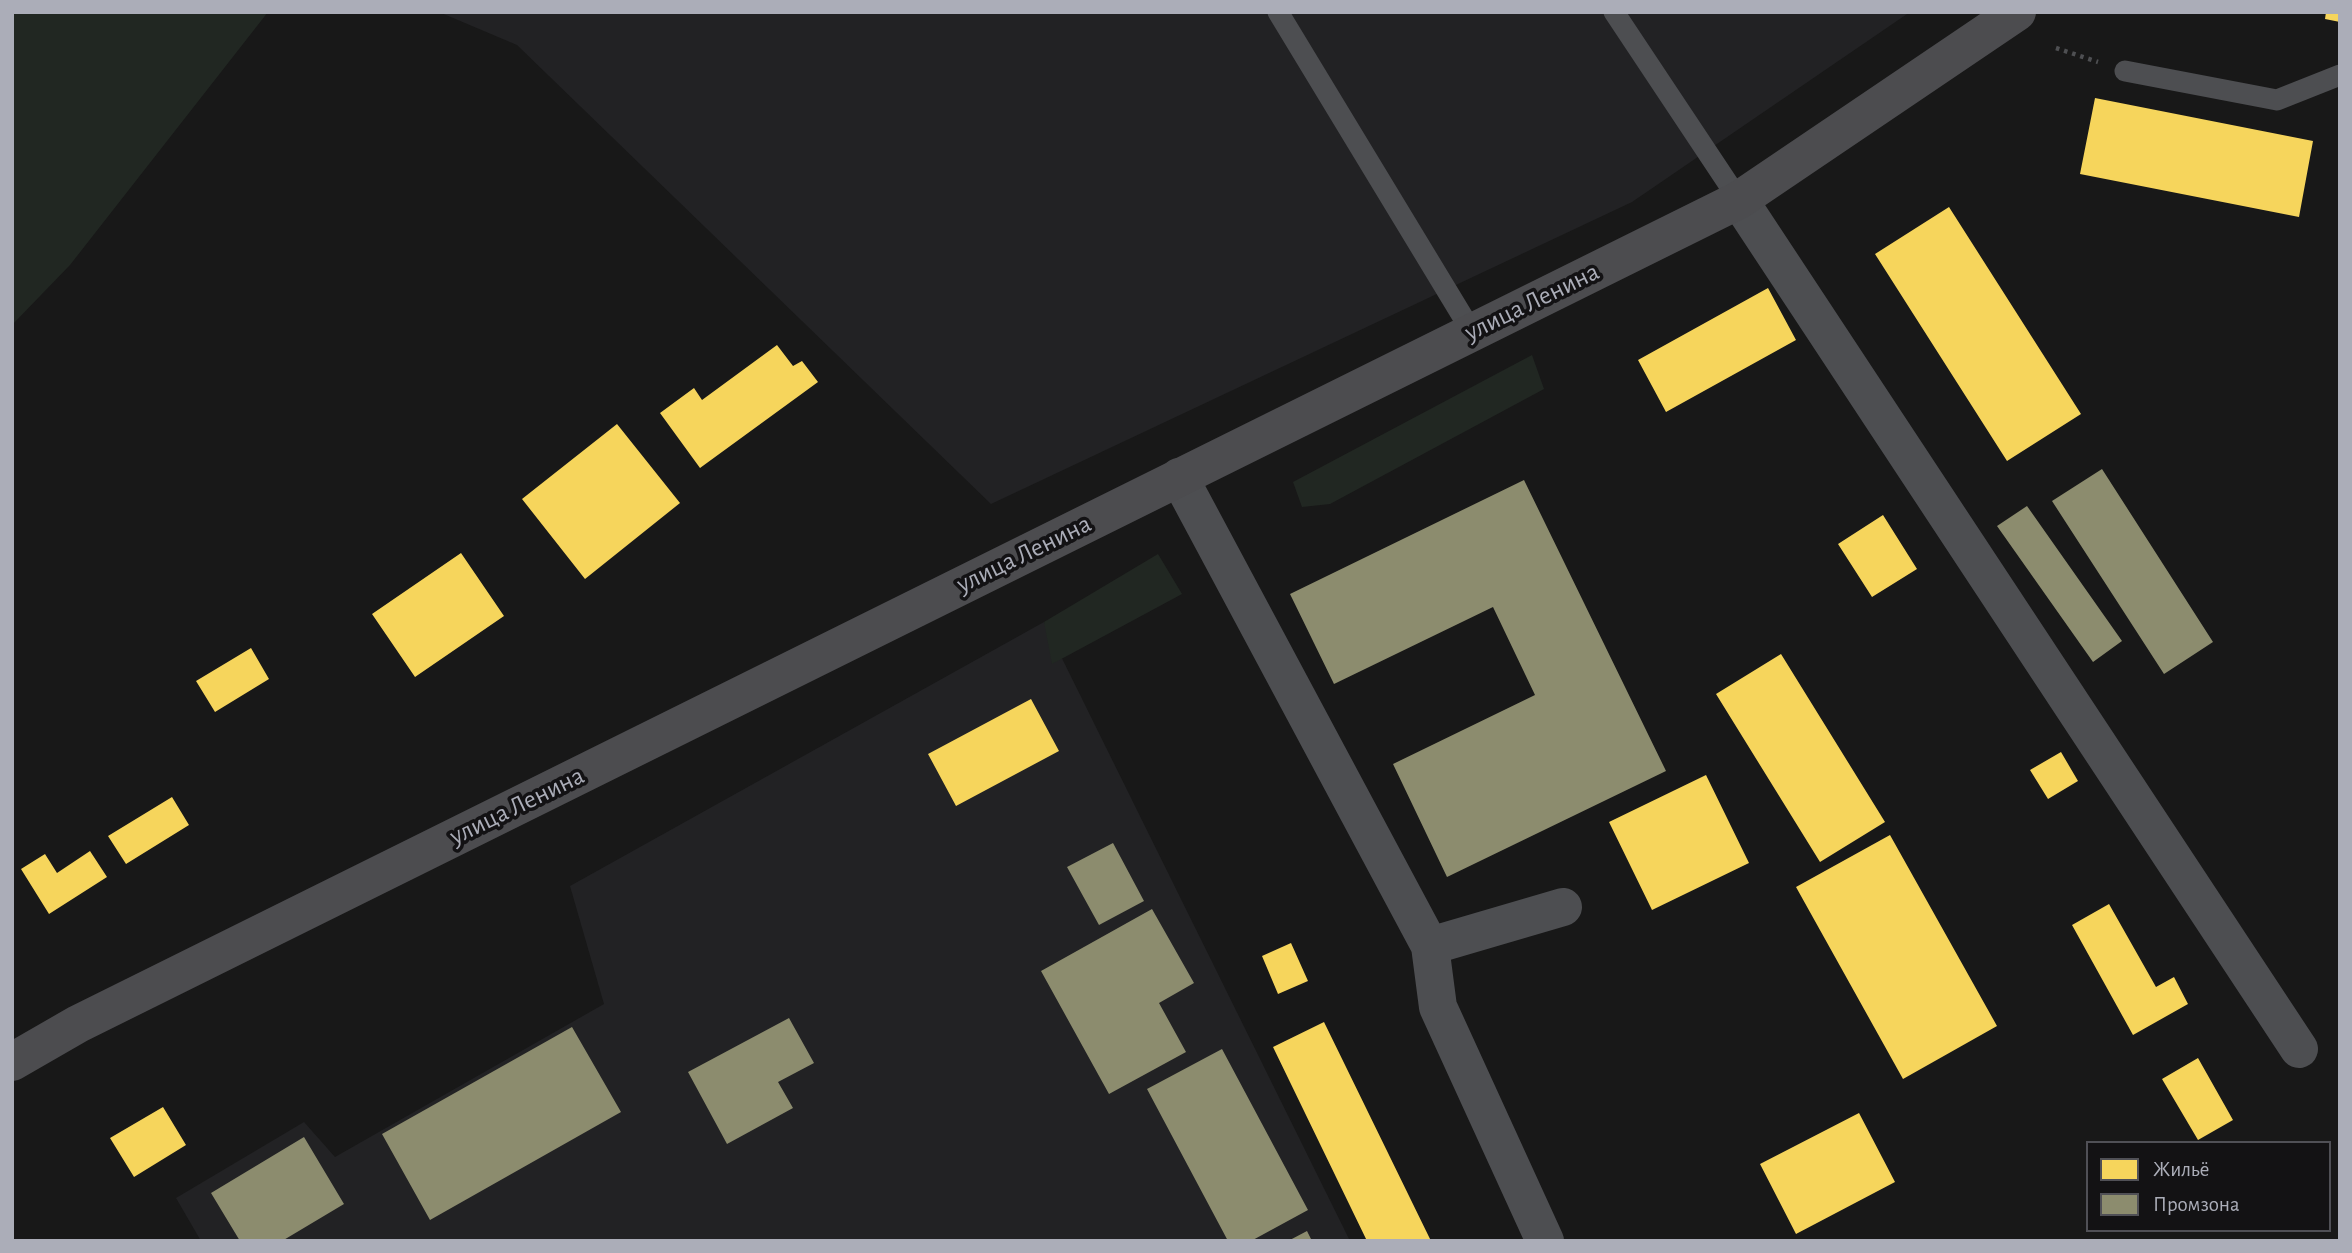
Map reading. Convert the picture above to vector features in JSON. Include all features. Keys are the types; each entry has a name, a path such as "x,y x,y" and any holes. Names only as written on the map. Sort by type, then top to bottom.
{"street":[{"name":"улица Ленина","path":"12,1062 78,1024 1739,200 2017,12"},
{"path":"1739,200 2299,1049"},
{"path":"1179,477 1430,946 1438,1007 1545,1241"},
{"path":"1430,946 1563,907"}],"lane":[{"path":"1278,12 1472,332"},
{"path":"1614,12 1739,200"},
{"path":"2125,71 2277,100 2340,75"}],"path":[{"path":"2056,48 2125,71"}],"shaded area":[{"path":"12,12 268,12 70,265 12,325"},
{"path":"439,12 1910,12 1632,202 991,504 517,45"},
{"path":"1532,355 1544,389 1330,504 1302,507 1293,482"},
{"path":"1158,554 1182,594 1052,664 1044,622"},
{"path":"1044,622 1350,1241 201,1241 176,1198 304,1122 335,1157 604,1004 570,886"}],"building: Жильё":[{"path":"2326,12 2340,12 2340,22 2325,19"},
{"path":"2095,98 2313,141 2299,217 2080,174"},
{"path":"1949,207 2081,414 2007,461 1875,254"},
{"path":"1768,288 1796,340 1666,412 1638,360"},
{"path":"777,345 793,366 802,361 818,382 700,468 660,413 694,388 702,400"},
{"path":"617,424 680,503 585,579 522,499"},
{"path":"1883,515 1917,569 1872,597 1838,544"},
{"path":"461,553 504,616 415,677 372,614"},
{"path":"251,648 269,679 215,712 196,681"},
{"path":"1781,654 1885,822 1820,862 1716,694"},
{"path":"1031,699 1059,751 956,806 928,754"},
{"path":"2061,752 2078,781 2048,799 2030,770"},
{"path":"1706,775 1749,863 1652,910 1609,822"},
{"path":"172,797 189,825 126,864 108,836"},
{"path":"1890,835 1997,1026 1903,1079 1796,887"},
{"path":"90,851 107,877 49,914 21,869 45,854 57,873"},
{"path":"2109,904 2156,987 2174,977 2188,1004 2133,1035 2072,925"},
{"path":"1291,943 1308,981 1278,994 1262,956"},
{"path":"1324,1022 1431,1241 1367,1241 1273,1047"},
{"path":"2198,1058 2233,1120 2198,1140 2162,1079"},
{"path":"163,1107 186,1145 134,1177 110,1138"},
{"path":"1859,1113 1895,1182 1796,1234 1760,1164"}],"building: Промзона":[{"path":"2102,469 2213,642 2164,674 2052,501"},
{"path":"1524,480 1666,771 1447,877 1393,764 1535,695 1493,607 1334,684 1290,594"},
{"path":"2027,506 2122,641 2093,662 1997,526"},
{"path":"1113,843 1144,901 1099,925 1067,867"},
{"path":"1152,909 1194,983 1159,1003 1186,1052 1109,1094 1041,971"},
{"path":"789,1018 814,1063 778,1082 793,1108 727,1144 688,1072"},
{"path":"572,1027 621,1112 430,1220 382,1134"},
{"path":"1222,1049 1308,1210 1251,1241 1228,1241 1147,1089"},
{"path":"304,1137 344,1204 282,1241 240,1241 211,1193"},
{"path":"1307,1231 1312,1241 1288,1241"}]}
